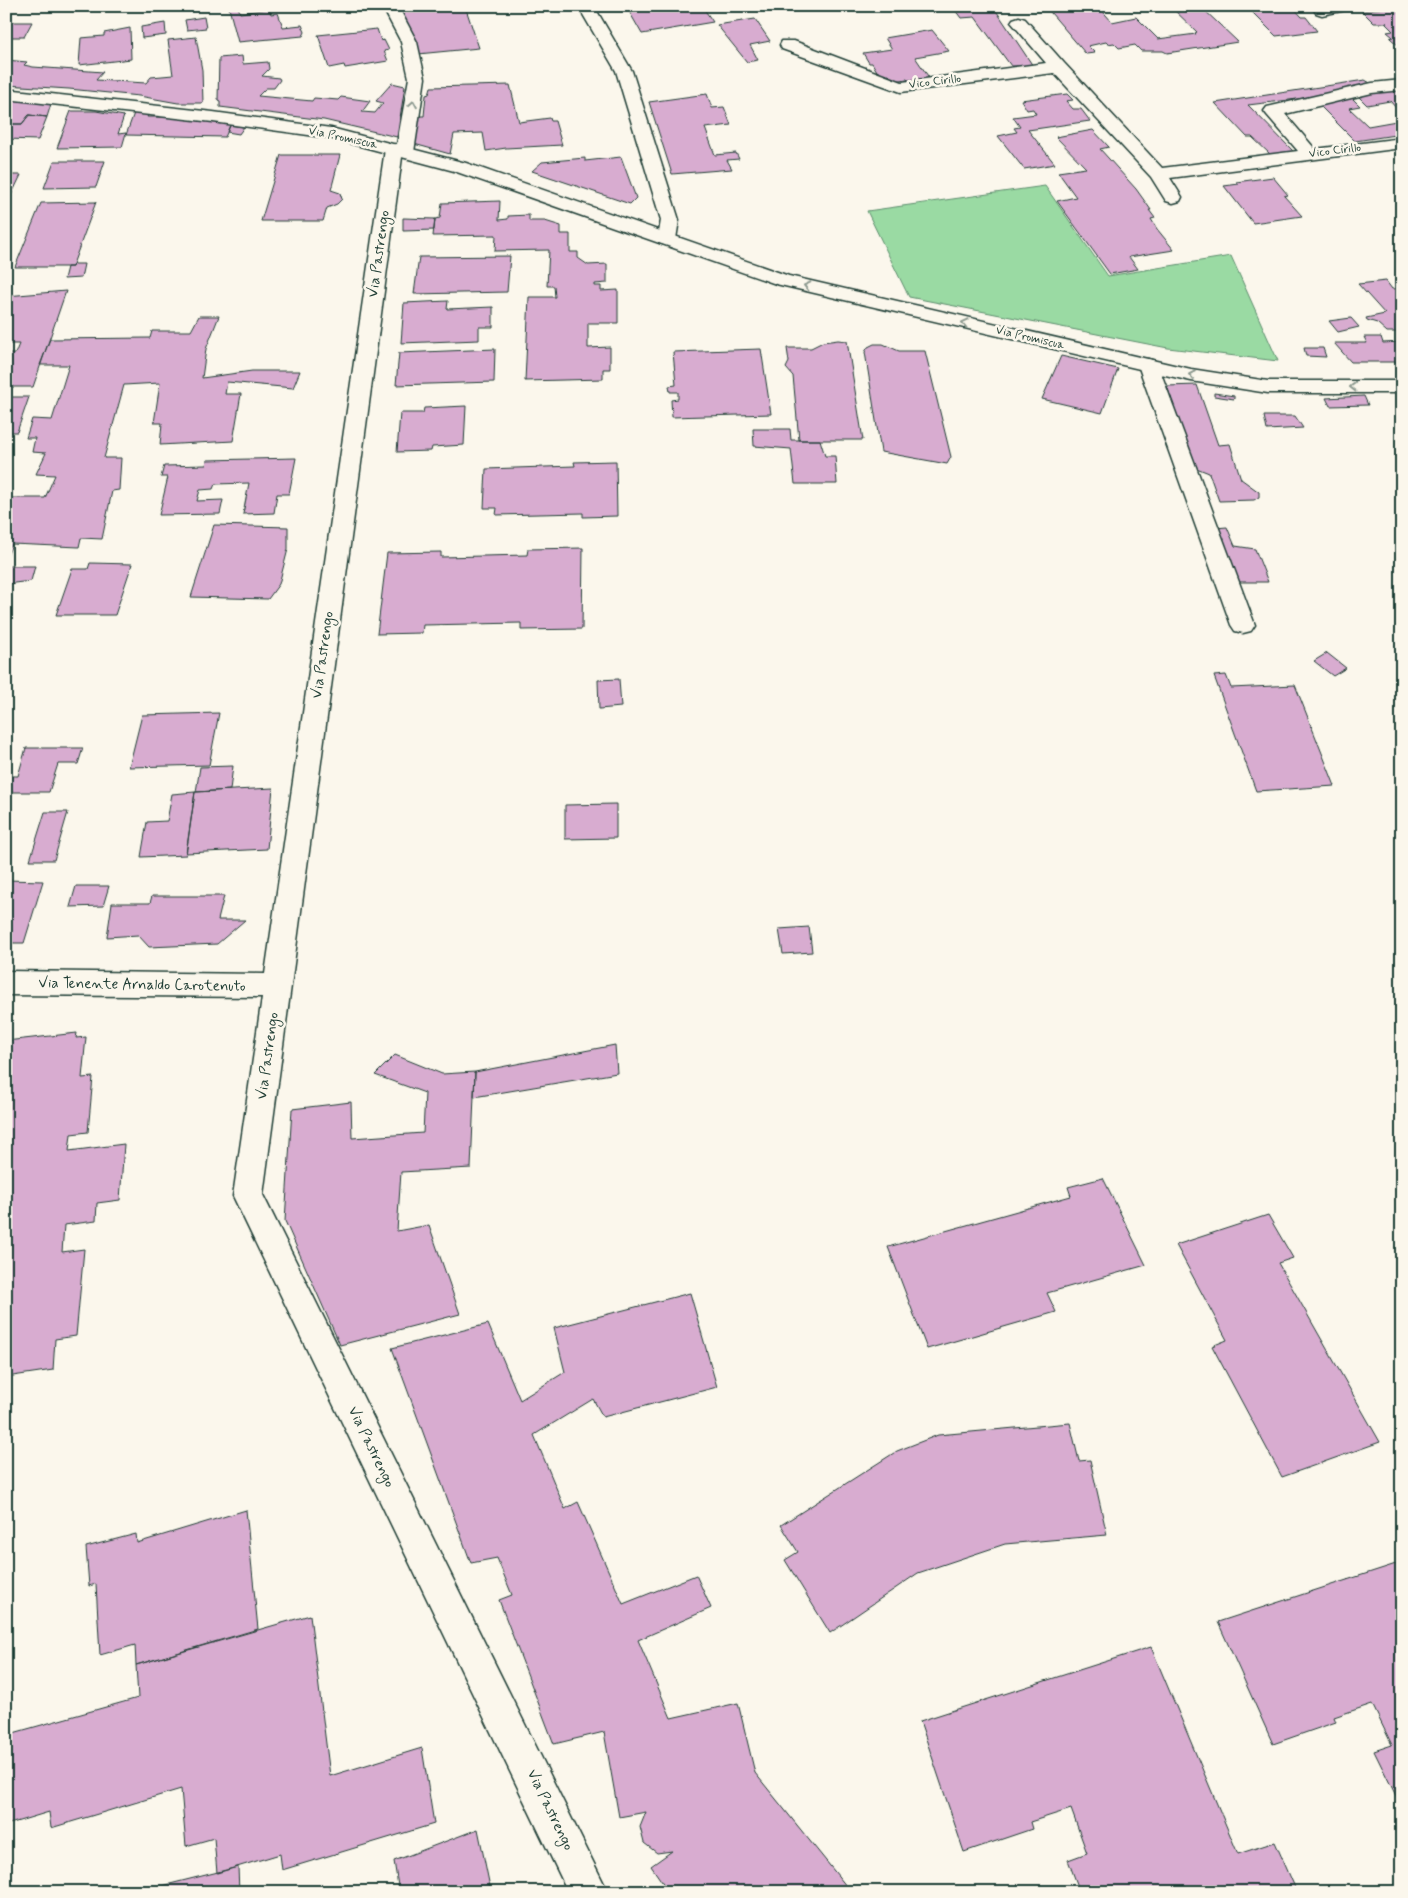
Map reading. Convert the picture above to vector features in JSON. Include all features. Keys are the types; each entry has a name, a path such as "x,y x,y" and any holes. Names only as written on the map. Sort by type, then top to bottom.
{"street":[{"name":"Via Pastrengo","path":"390,6 409,42 417,78 399,151 248,1196 590,1892"},
{"path":"586,6 624,71 670,220 667,239"},
{"path":"1322,10 1345,6"},
{"path":"1021,14 1058,67 1158,174 1172,197"},
{"path":"1021,14 1124,114"},
{"name":"Vico Cirillo","path":"788,45 901,87 1058,67"},
{"path":"1311,154 1273,111 1372,88 1402,84"},
{"name":"Via Promiscua","path":"6,94 213,117 331,133 460,167 783,280 1191,375 1268,387 1402,387"},
{"name":"Vico Cirillo","path":"1158,174 1402,143"},
{"path":"1166,157 1179,171"},
{"path":"1148,365 1243,625"},
{"name":"Via Tenente Arnaldo Carotenuto","path":"6,983 277,986"}],"green space":[{"path":"1045,186 1108,276 1231,256 1278,361 1168,348 909,297 867,211"}],"building":[{"path":"238,6 240,13 269,9 271,14 278,13 283,27 302,25 305,32 303,36 238,42 229,8"},
{"path":"396,6 465,6 479,48 418,54"},
{"path":"626,6 702,6 713,22 642,34"},
{"path":"952,6 993,6 1033,66 1011,66 975,17 961,18"},
{"path":"1045,6 1102,6 1099,7 1112,22 1136,17 1158,39 1196,34 1197,32 1170,6 1200,6 1238,42 1167,53 1163,51 1141,51 1135,45 1119,48 1114,43 1108,44 1106,42 1088,46 1095,53 1086,54"},
{"path":"1243,6 1292,6 1302,17 1306,17 1317,31 1276,36 1250,10"},
{"path":"1393,7 1402,14 1402,45 1399,46 1390,38 1393,37 1387,32 1393,31 1385,23 1374,23 1362,11"},
{"path":"204,17 206,28 187,30 185,20"},
{"path":"755,19 770,41 750,45 758,60 747,62 717,25"},
{"path":"6,22 32,22 24,37 11,37 6,44"},
{"path":"165,23 166,35 142,38 141,27"},
{"path":"130,28 131,59 79,65 81,38 104,36 104,33"},
{"path":"377,29 381,41 384,40 389,50 384,51 388,61 345,68 344,65 329,68 318,35"},
{"path":"932,30 949,51 915,57 930,79 910,82 907,79 894,81 889,75 880,76 863,53 892,49 885,38"},
{"path":"196,37 202,70 203,103 178,103 139,96 6,85 6,60 27,62 24,65 33,67 103,72 96,80 146,83 151,77 173,75 168,40"},
{"path":"242,56 243,64 268,62 269,69 262,76 279,78 280,80 274,88 266,88 258,96 312,101 314,98 338,100 341,97 370,101 362,112 375,113 383,103 376,101 392,83 405,86 397,137 324,120 220,107 220,101 218,100 219,58"},
{"path":"1365,80 1372,84 1306,98 1248,105 1294,152 1271,155 1252,137 1247,137 1215,103"},
{"path":"510,85 519,122 550,118 551,121 555,121 562,145 486,151 483,133 454,134 450,154 414,144 419,116 424,116 426,95 429,94 431,87"},
{"path":"1402,87 1402,115 1390,101 1367,105 1357,95"},
{"path":"707,94 712,108 724,107 731,125 705,128 715,155 736,153 739,159 727,160 732,169 672,174 649,102"},
{"path":"1067,94 1073,100 1066,101 1073,109 1081,109 1090,121 1028,130 1055,164 1024,169 998,136 1017,132 1014,128 1020,127 1013,117 1036,114 1033,109 1027,110 1021,100"},
{"path":"1350,96 1360,106 1349,108 1368,126 1402,120 1402,134 1355,141 1318,104"},
{"path":"6,99 51,104 47,117 29,115 22,124 6,124"},
{"path":"71,111 96,111 124,116 118,134 126,133 122,147 57,148"},
{"path":"134,113 149,114 147,117 169,117 231,124 225,137 126,135"},
{"path":"29,115 47,117 38,140 6,139 6,124 22,124"},
{"path":"230,125 244,127 239,134 227,132"},
{"path":"1093,130 1109,147 1100,149 1136,189 1151,210 1149,210 1155,218 1151,219 1157,229 1174,250 1129,257 1138,269 1110,274 1057,201 1076,197 1058,172 1086,168 1056,137"},
{"path":"281,155 340,155 331,190 340,193 342,199 337,204 327,208 323,221 261,221"},
{"path":"621,157 636,198 630,204 532,171 542,162 585,158 585,161"},
{"path":"54,161 105,161 96,187 44,188"},
{"path":"6,175 21,175 6,206"},
{"path":"1273,177 1288,195 1284,196 1302,216 1253,223 1224,186 1239,184 1236,182"},
{"path":"500,201 499,220 508,219 508,216 529,215 529,221 545,221 561,226 561,234 570,234 570,252 578,252 578,258 588,265 607,264 607,283 595,284 595,286 601,286 601,291 618,290 618,323 588,323 588,348 610,347 610,369 603,369 603,379 525,381 529,297 555,297 554,286 547,286 549,250 495,251 496,235 433,236 435,219 440,218 442,203"},
{"path":"96,202 72,267 15,267 41,203"},
{"path":"403,218 435,219 434,230 403,231"},
{"path":"510,256 507,292 414,294 419,257"},
{"path":"73,264 84,264 81,278 64,279 67,267 72,267"},
{"path":"1386,281 1392,289 1402,288 1402,337 1398,332 1387,332 1377,323 1366,318 1385,314 1358,284"},
{"path":"66,291 33,387 8,387 6,392 6,354 15,354 19,344 6,344 6,296"},
{"path":"448,301 447,309 493,307 493,327 479,327 479,340 401,343 404,303"},
{"path":"199,316 219,316 206,349 202,378 252,371 300,371 293,388 227,382 225,394 241,394 233,441 160,445 162,423 154,423 160,383 124,385 104,458 121,458 119,490 112,491 102,539 81,538 79,547 12,544 6,559 6,498 45,498 55,475 36,474 46,453 32,452 35,438 26,438 32,419 52,420 69,365 40,365 50,339 150,338 152,331 191,331"},
{"path":"1351,318 1359,327 1338,332 1329,321"},
{"path":"1364,337 1381,337 1383,343 1402,342 1402,362 1351,362 1334,343 1367,343"},
{"path":"847,341 863,440 799,440 793,376 786,368 789,362 787,348 811,348 823,342"},
{"path":"874,344 883,344 899,351 925,351 951,457 947,464 881,452 865,352 868,347"},
{"path":"1304,348 1323,348 1326,357 1306,356"},
{"path":"495,349 494,382 396,385 399,353"},
{"path":"761,349 771,414 672,417 671,400 678,399 678,392 670,392 669,386 676,385 673,352"},
{"path":"1061,356 1118,369 1102,413 1042,399"},
{"path":"1197,385 1218,445 1230,444 1241,479 1259,492 1259,497 1254,500 1219,501 1209,473 1194,467 1167,386"},
{"path":"1214,393 1234,396 1234,399 1214,396"},
{"path":"1364,396 1368,405 1330,406 1326,398"},
{"path":"6,397 29,397 17,432 6,432"},
{"path":"466,406 464,445 432,447 431,451 397,452 400,413 423,413 424,408"},
{"path":"1264,416 1295,416 1303,428 1267,430"},
{"path":"753,429 790,429 791,440 820,440 825,456 835,456 837,484 795,484 791,449 754,446"},
{"path":"296,458 289,494 277,494 274,513 243,514 249,483 215,484 213,489 200,490 197,501 223,500 220,514 159,515 168,477 161,477 164,466 206,465 207,460"},
{"path":"616,461 617,516 583,517 583,513 496,515 497,508 484,508 486,469 575,466 574,462"},
{"path":"214,525 288,527 288,549 279,584 268,599 191,597"},
{"path":"1227,527 1235,546 1255,549 1268,582 1236,582 1215,528"},
{"path":"583,548 582,629 521,630 521,623 423,625 422,633 377,634 387,553 441,552 441,557 527,555 528,549"},
{"path":"90,563 132,564 115,615 56,615 72,569 88,569"},
{"path":"6,566 35,566 31,581 6,584"},
{"path":"1327,653 1346,668 1333,676 1314,661"},
{"path":"1226,675 1231,688 1295,685 1335,786 1256,791 1214,676"},
{"path":"619,679 621,707 599,709 598,680"},
{"path":"219,713 209,765 129,767 142,715"},
{"path":"26,748 83,748 78,764 58,764 49,792 6,792 6,776 18,776"},
{"path":"233,766 230,790 196,792 200,767"},
{"path":"273,788 267,849 186,853 195,792"},
{"path":"195,792 186,855 141,857 147,822 167,821 172,794"},
{"path":"616,804 616,838 565,839 565,805"},
{"path":"45,812 68,812 54,860 30,860"},
{"path":"6,880 43,881 24,943 6,943"},
{"path":"76,886 109,886 103,906 70,907"},
{"path":"152,896 224,896 218,920 245,920 217,944 149,947 138,935 107,937 112,903 150,903"},
{"path":"809,927 812,952 783,954 779,929"},
{"path":"77,1033 76,1038 86,1037 82,1078 93,1077 88,1132 71,1134 69,1151 124,1144 120,1200 97,1203 96,1221 64,1225 62,1252 84,1249 76,1336 55,1339 53,1370 6,1377 6,1041"},
{"path":"615,1045 617,1073 474,1097 475,1072"},
{"path":"395,1055 442,1074 475,1072 471,1168 401,1172 397,1231 429,1225 460,1314 340,1345 285,1221 292,1109 351,1102 352,1138 423,1133 425,1093 375,1075"},
{"path":"1103,1178 1146,1265 1047,1293 1056,1312 927,1349 888,1247 1071,1196 1068,1187"},
{"path":"1268,1215 1293,1258 1278,1263 1380,1442 1282,1477 1212,1346 1227,1340 1176,1245"},
{"path":"690,1293 717,1387 603,1417 593,1399 534,1435 565,1509 578,1502 623,1604 696,1575 711,1608 638,1640 671,1718 738,1703 755,1773 851,1892 669,1892 651,1866 672,1851 657,1853 644,1843 640,1827 646,1812 619,1817 604,1732 554,1744 499,1600 512,1595 497,1558 471,1563 392,1348 488,1324 520,1400 565,1372 554,1328"},
{"path":"1070,1423 1079,1461 1090,1460 1107,1535 1005,1544 918,1573 830,1633 785,1560 798,1552 781,1525 897,1451 938,1435"},
{"path":"246,1510 258,1629 136,1665 135,1645 100,1655 96,1584 89,1586 86,1547 136,1534 137,1543"},
{"path":"1402,1562 1402,1808 1374,1751 1392,1745 1372,1704 1334,1717 1336,1722 1273,1744 1218,1622"},
{"path":"310,1615 330,1776 422,1748 434,1824 282,1870 280,1854 217,1873 214,1838 186,1846 181,1789 51,1828 49,1812 6,1825 6,1735 138,1698 136,1665"},
{"path":"1151,1647 1238,1854 1275,1842 1297,1892 1080,1892 1068,1860 1087,1853 1071,1809 1030,1822 1032,1829 964,1852 920,1721"},
{"path":"478,1829 491,1892 399,1892 394,1861"},
{"path":"238,1867 239,1892 155,1892 154,1888"}]}
